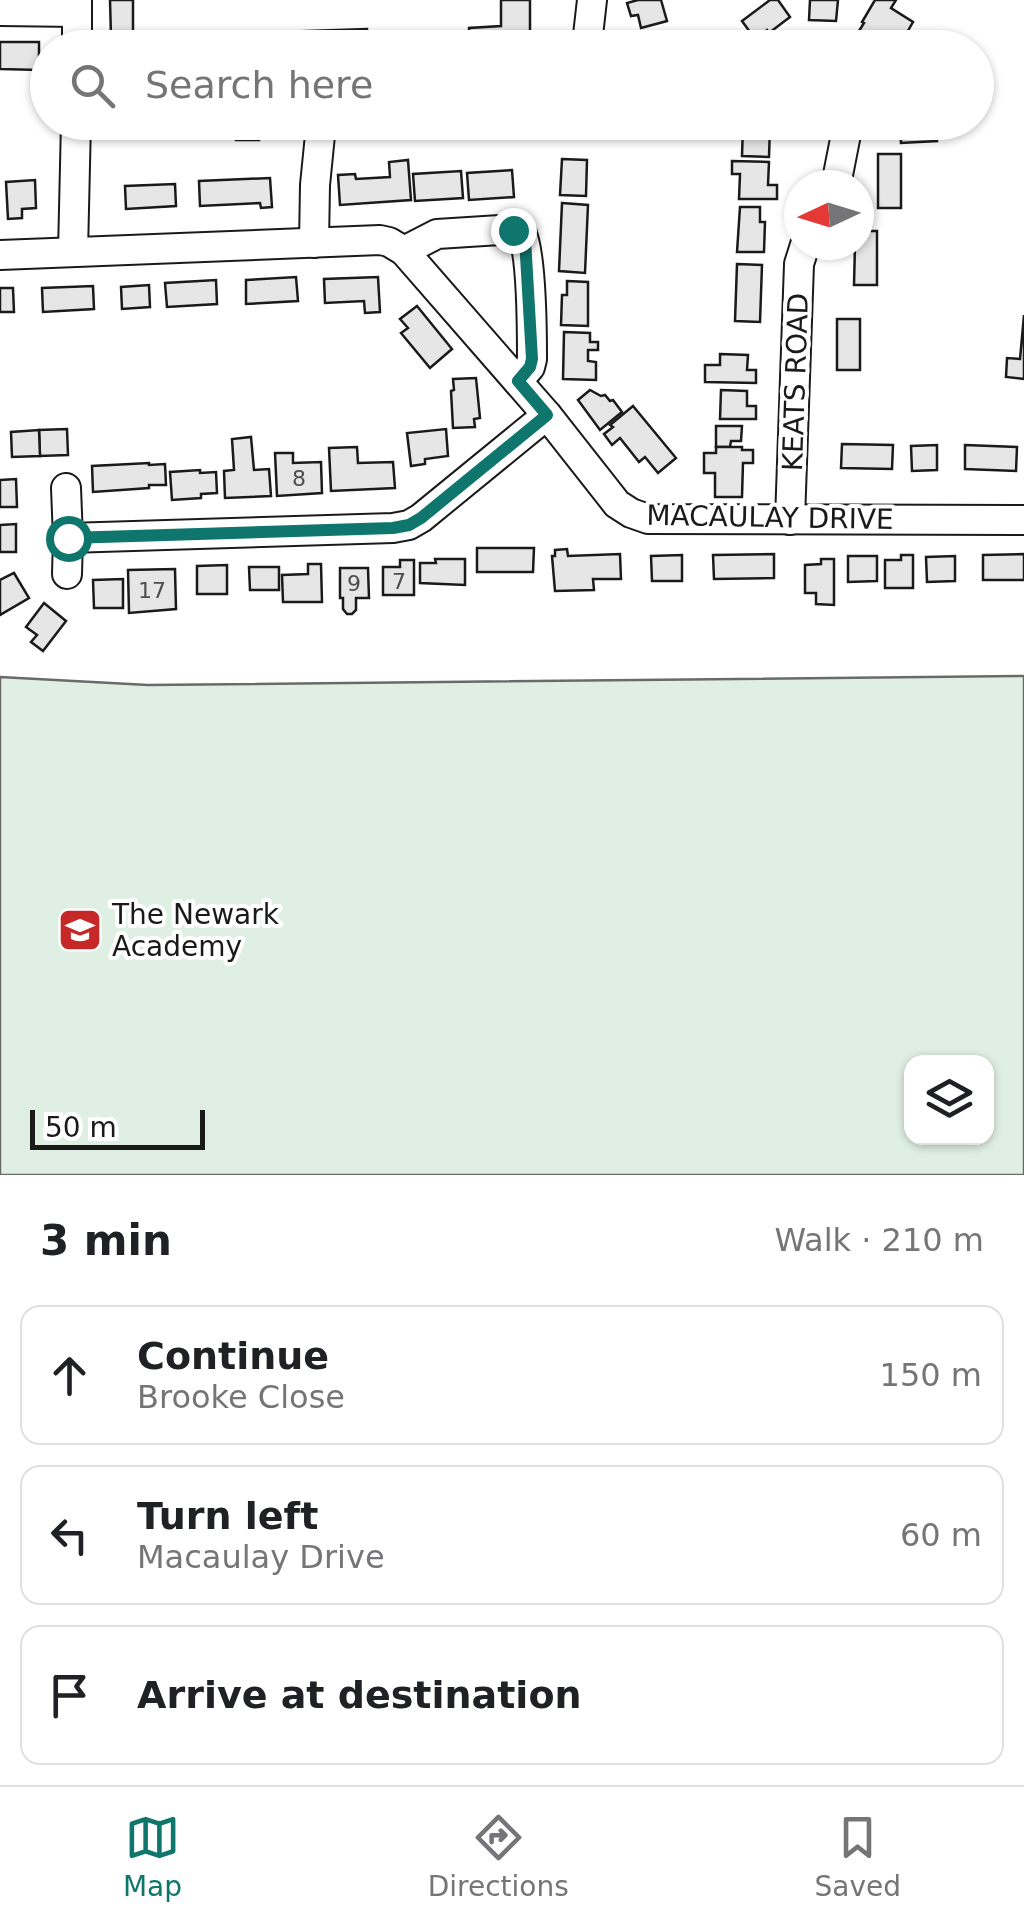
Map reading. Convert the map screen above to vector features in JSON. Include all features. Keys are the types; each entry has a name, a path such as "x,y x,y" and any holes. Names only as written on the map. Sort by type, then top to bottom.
{"street":[{"path":"586,30 592,0"},
{"path":"0,10 78,6"},
{"path":"74,252 76,140"},
{"path":"314,243 318,140"},
{"path":"840,170 849,140"},
{"path":"0,255 380,240 404,252 437,234 520,232 525,239 527,258 532,359 518,381"},
{"name":"MACAULAY DRIVE","path":"404,252 547,415 606,492 631,513 648,518 1024,520"},
{"name":"KEATS ROAD","path":"790,520 800,260"},
{"path":"68,538 409,525 547,415"},
{"path":"66,488 66,574"}],"green space":[{"path":"1024,676 1024,1175 0,1175 0,677 148,685"}],"building":[{"path":"110,0 133,0 133,30 111,30"},
{"path":"501,0 530,0 530,30 469,30 501,26"},
{"path":"661,0 667,21 641,28 638,15 631,16 627,3"},
{"path":"770,0 778,0 790,17 773,30 748,30 742,21"},
{"path":"810,0 838,0 836,21 809,20"},
{"path":"875,0 896,0 891,8 913,22 908,30 860,30"},
{"path":"0,42 30,42 30,70 0,69"},
{"path":"743,140 770,140 769,157 742,156"},
{"path":"901,140 937,140 937,141"},
{"path":"878,154 901,154 901,208 878,208"},
{"path":"562,159 587,160 586,196 560,195"},
{"path":"408,160 411,200 340,205 338,175 355,174 356,179 390,177 389,162"},
{"path":"732,161 769,162 768,185 777,185 777,199 739,199 740,174 732,174"},
{"path":"512,170 514,197 469,200 467,173"},
{"path":"461,171 463,198 415,201 413,174"},
{"path":"270,178 272,207 261,208 260,203 200,206 199,181"},
{"path":"35,180 36,208 22,209 22,218 8,219 6,182"},
{"path":"175,184 176,206 126,209 125,186"},
{"path":"562,203 588,205 585,273 559,271"},
{"path":"740,207 760,207 760,222 765,222 764,252 737,252"},
{"path":"877,231 877,285 854,285 855,260 874,260"},
{"path":"737,264 762,265 760,322 735,321"},
{"path":"296,277 298,301 246,304 246,280"},
{"path":"378,277 380,312 365,313 364,301 325,303 324,279"},
{"path":"216,280 217,304 167,307 165,283"},
{"path":"567,281 588,282 588,326 561,325 562,295 567,295"},
{"path":"149,285 150,307 122,309 121,287"},
{"path":"93,286 94,309 43,312 42,288"},
{"path":"0,288 13,288 14,312 0,312"},
{"path":"417,306 452,349 430,368 401,333 408,328 400,319"},
{"path":"1024,315 1024,379 1006,377 1007,358 1020,359"},
{"path":"837,319 860,319 860,370 837,370"},
{"path":"564,332 590,333 590,342 598,342 598,350 588,350 588,361 596,362 596,380 563,379"},
{"path":"720,354 748,355 747,370 756,370 756,383 705,382 705,365 720,365"},
{"path":"476,378 480,418 474,419 475,427 453,428 453,379"},
{"path":"590,390 613,400 622,412 600,430 578,400"},
{"path":"721,390 747,391 747,406 756,406 756,419 720,419"},
{"path":"633,406 676,458 658,473 645,457 639,462 620,438 612,445 604,434"},
{"path":"716,426 742,426 741,441 731,441 730,447 716,447"},
{"path":"67,429 68,455 40,456 39,430"},
{"path":"446,429 448,456 425,459 425,464 411,466 407,433"},
{"path":"39,430 40,456 12,457 11,432"},
{"path":"251,437 254,470 269,469 271,496 225,498 224,471 234,470 232,439"},
{"path":"842,444 893,445 892,469 841,468"},
{"path":"937,445 937,470 912,471 911,446"},
{"path":"965,445 1017,447 1016,471 965,469"},
{"path":"357,447 358,463 393,462 395,488 331,491 329,448"},
{"path":"716,447 753,450 753,463 743,463 742,497 715,497 715,473 704,473 704,453 716,453"},
{"path":"275,453 293,453 293,463 321,462 322,493 277,496"},
{"path":"165,464 166,485 93,492 92,466"},
{"path":"170,472 216,472 217,493 172,500"},
{"path":"16,479 17,507 0,507 0,480"},
{"path":"16,524 16,552 0,552 0,525"},
{"path":"477,548 534,548 533,572 477,572"},
{"path":"567,549 568,556 620,554 621,579 593,579 594,590 555,591 552,556 555,550"},
{"path":"774,554 774,578 714,579 713,555"},
{"path":"1024,554 1024,580 983,580 983,555"},
{"path":"682,555 682,581 652,581 651,556"},
{"path":"901,555 913,555 913,588 885,588 885,560 901,560"},
{"path":"848,556 877,556 877,581 848,582"},
{"path":"955,556 955,581 927,582 926,557"},
{"path":"435,559 465,559 465,585 420,583 420,563 436,563"},
{"path":"821,559 834,559 834,605 816,604 816,593 805,593 805,565 821,564"},
{"path":"400,560 414,560 414,595 383,595 383,567 400,567"},
{"path":"308,564 321,564 322,602 283,602 282,575 308,574"},
{"path":"227,565 227,594 197,594 197,566"},
{"path":"249,567 279,567 279,590 250,590"},
{"path":"340,568 368,568 369,598 356,598 352,614 343,609 340,598"},
{"path":"175,569 176,609 129,613 128,570"},
{"path":"14,573 29,598 0,615 0,580"},
{"path":"123,579 123,608 94,608 93,580"},
{"path":"44,603 66,621 43,651 31,642 37,635 26,627"}],"place":[{"name":"The Newark Academy","path":"80,930"}],"route":[{"path":"68,538 393,528 421,518 547,415 518,381 530,367 532,334 525,239 513,230"}]}
